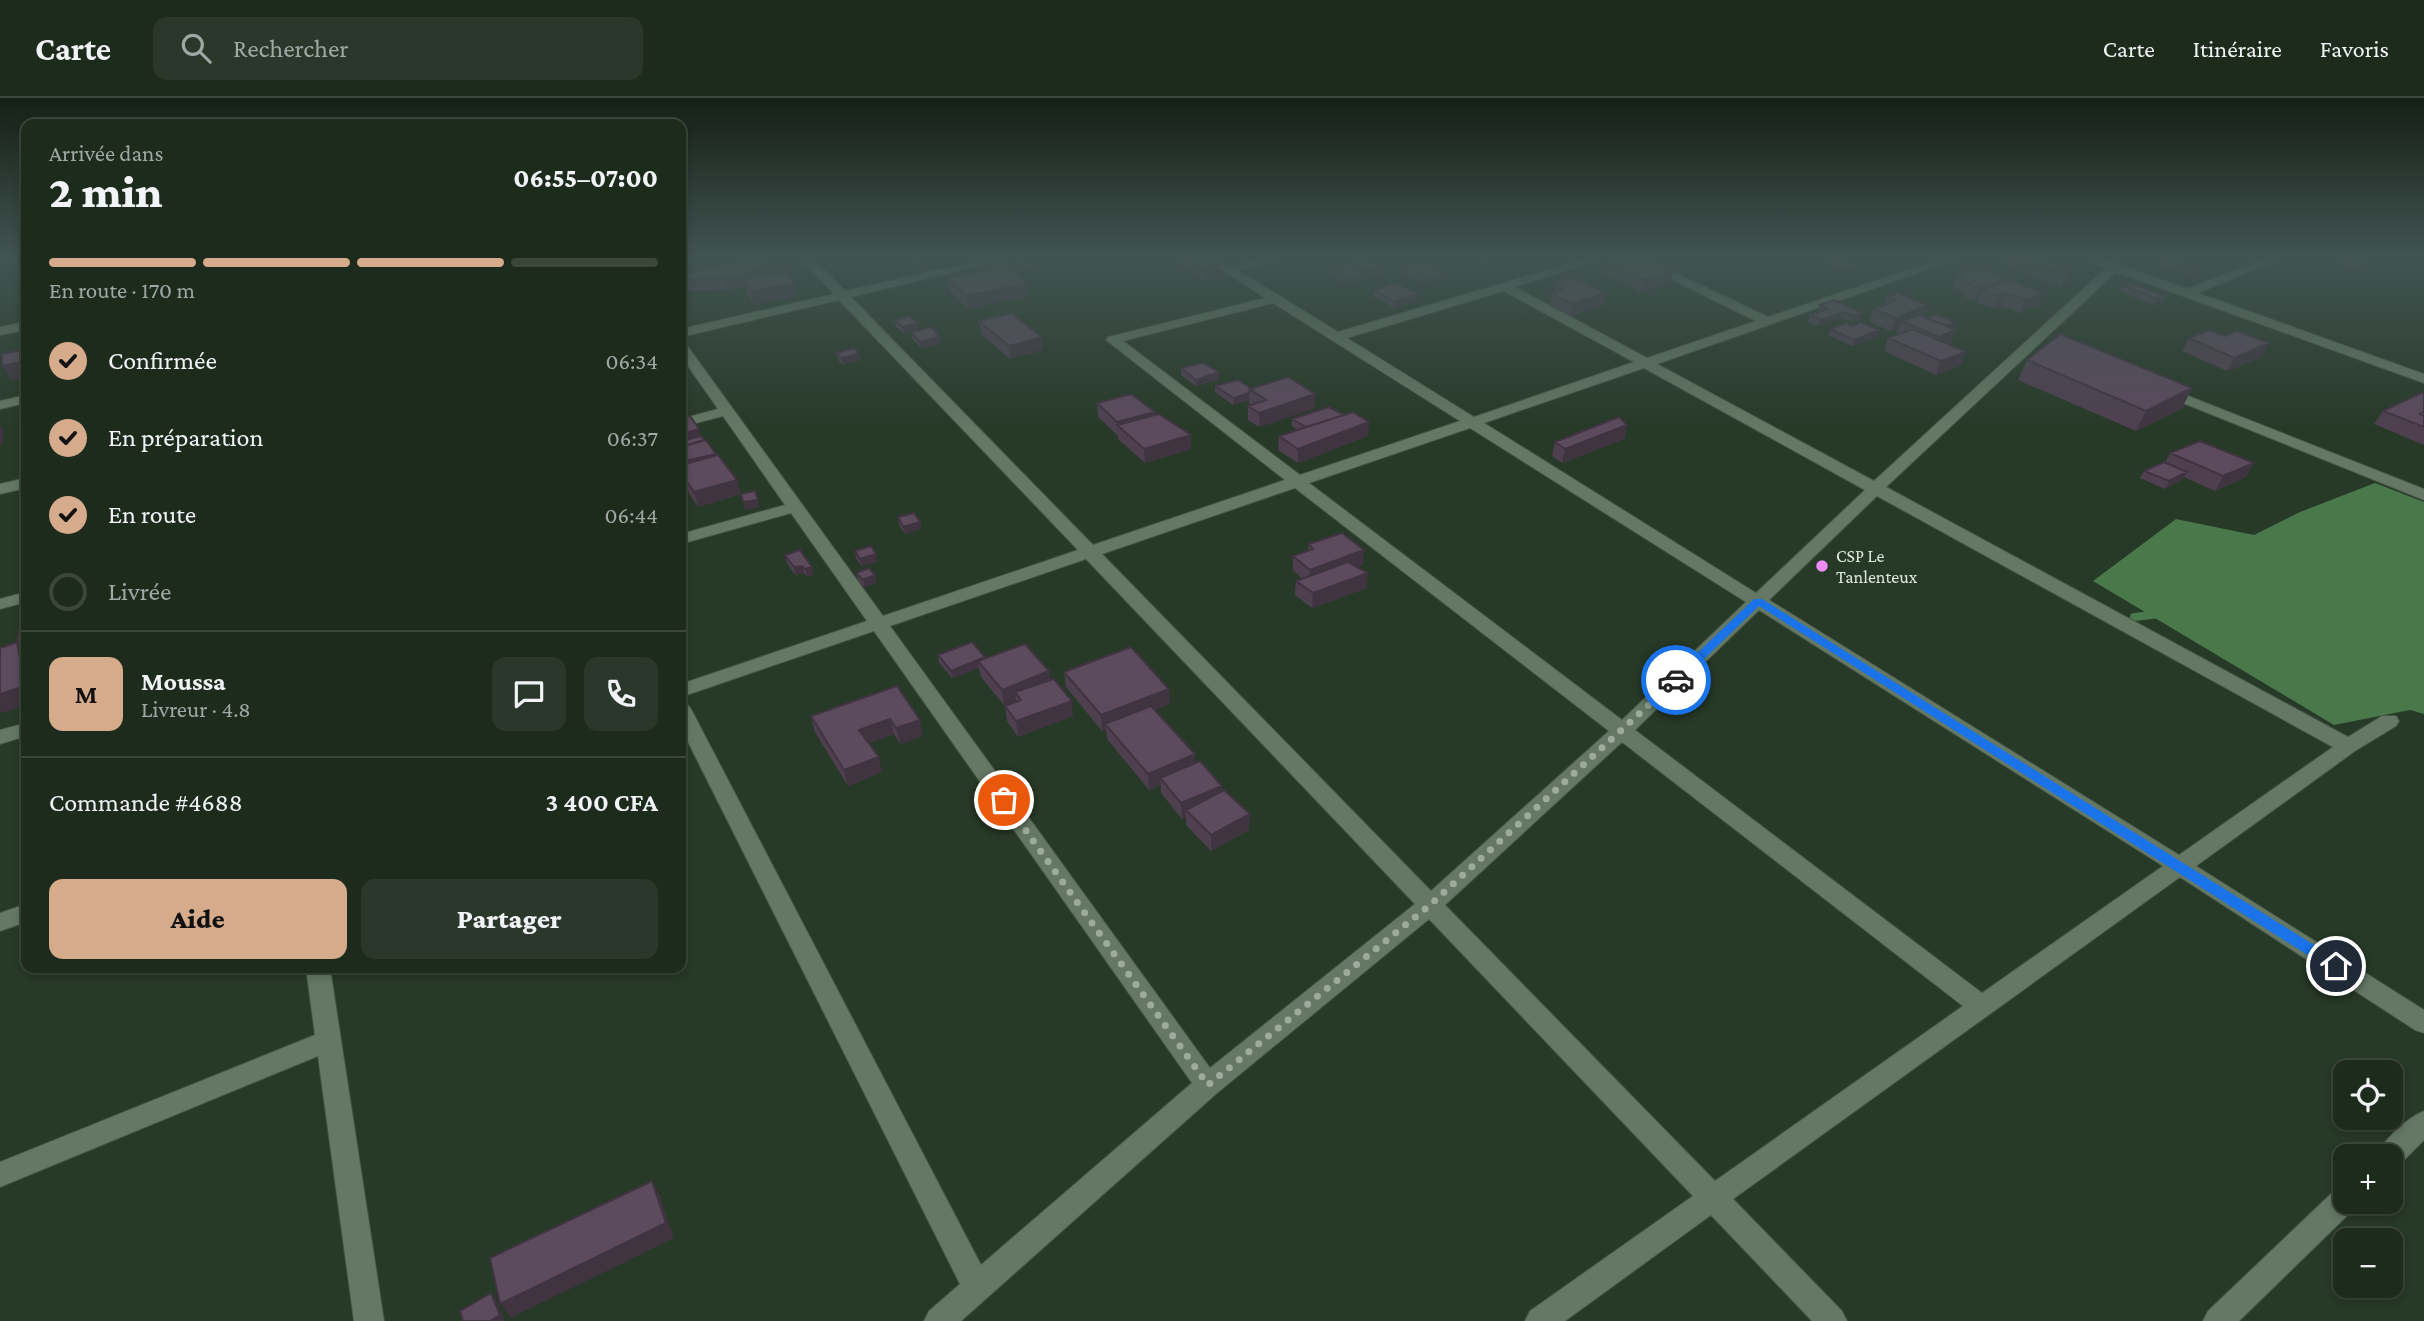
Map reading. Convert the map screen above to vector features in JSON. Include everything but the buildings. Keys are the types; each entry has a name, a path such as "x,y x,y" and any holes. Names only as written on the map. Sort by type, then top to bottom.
{"street":[{"path":"686,332 759,315"},
{"path":"861,315 1832,1321"},
{"path":"1211,315 1113,340 1982,1007"},
{"path":"1301,315 2181,866 2424,1023"},
{"path":"1336,337 1408,315"},
{"path":"1558,315 1874,490 2348,746"},
{"path":"1754,315 1769,322"},
{"path":"686,689 1789,315"},
{"path":"939,1321 1208,1085 1430,905 1623,730 1874,490 2045,343 2070,315"},
{"path":"2248,315 2424,379"},
{"path":"0,331 21,327"},
{"path":"686,354 1208,1085"},
{"path":"2154,386 2424,495"},
{"path":"0,404 21,400"},
{"path":"686,422 726,411"},
{"path":"0,489 21,484"},
{"path":"686,538 795,507"},
{"path":"0,604 21,598"},
{"path":"686,719 976,1287"},
{"path":"1540,1321 2348,746 2389,721"},
{"path":"0,737 21,731"},
{"path":"0,922 21,915"},
{"path":"319,973 369,1321"},
{"path":"0,1175 328,1041"},
{"path":"2402,1144 2424,1123"},
{"path":"2218,1321 2333,1211"}],"shaded area":[{"path":"2375,483 2424,502 2424,714 2410,710 2334,725 2093,581 2176,519 2254,535 2300,512"}],"waterway":[{"path":"2134,617 2160,614"}],"way so far":[{"path":"1004,800 1208,1085 1430,905 1676,680"}],"place":[{"name":"CSP Le Tanlenteux","path":"1822,566"}],"route":[{"path":"1676,680 1758,601 2336,966"}]}
